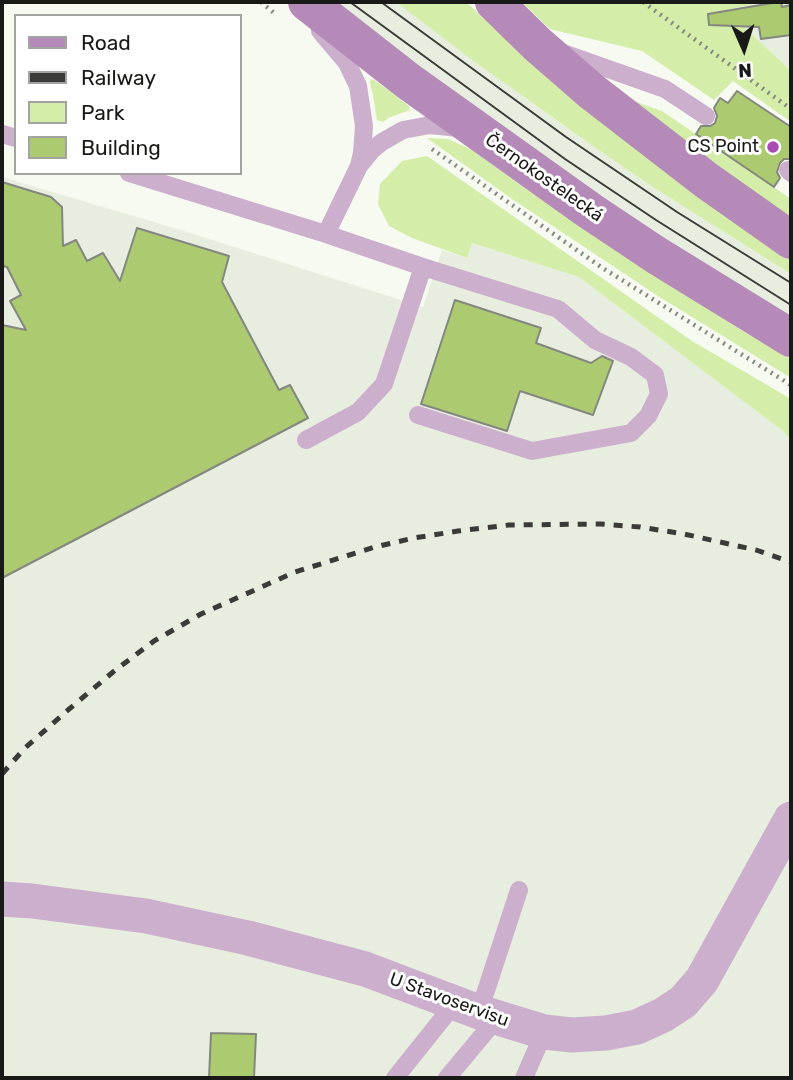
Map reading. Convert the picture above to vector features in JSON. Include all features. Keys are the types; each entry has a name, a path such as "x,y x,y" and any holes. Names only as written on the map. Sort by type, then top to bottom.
{"main road":[{"name":"Černokostelecká","path":"307,2 408,81 601,219 791,338"},
{"path":"494,2 537,44 653,140 791,240"}],"street":[{"name":"U Stavoservisu","path":"2,899 146,916 248,938 365,970 544,1032 572,1035 606,1033 637,1027 683,1002 702,980 791,819"}],"lane":[{"path":"296,2 354,75 364,126 359,166 327,234"},
{"path":"537,44 665,89 706,116"},
{"path":"359,166 372,150 403,130 430,125 448,126 482,135"},
{"path":"135,175 558,309 595,340 631,357 655,375 659,394 648,416 631,433 531,451 418,415"},
{"path":"306,440 358,412 384,384 423,267"},
{"path":"447,1078 477,1011 519,890"},
{"path":"395,1078 477,1011"},
{"path":"524,1078 544,1032"}],"path":[{"path":"643,2 791,109"},
{"path":"425,144 601,267 791,385"}],"shaded area":[{"path":"333,2 396,2 532,103 648,184 791,274 791,318 705,265 536,153"},
{"path":"763,2 791,2 791,71 726,10"},
{"path":"2,177 184,231 423,307 442,250 466,258 472,243 579,277 783,431 791,441 791,1078 2,1078"}],"green space":[{"path":"396,2 466,2 528,59 791,259 791,274 648,184 475,62"},
{"path":"522,2 763,2 726,10 791,71 791,122 733,81 714,100 642,51 550,29"},
{"path":"371,79 409,106 410,110 383,122 377,120"},
{"path":"631,100 662,111 791,199 791,220"},
{"path":"427,138 448,139 472,150 522,186 741,330 791,359 791,378 658,296 512,199"},
{"path":"427,156 692,341 791,399 791,441 783,431 579,277 472,243 467,258 412,238 389,226 378,204 380,184 402,161"}],"building":[{"path":"781,2 782,7 791,5 791,35 761,39 759,27 709,25 708,14"},
{"path":"737,91 791,127 791,159 784,159 780,163 777,172 780,178 774,187 696,134 701,126 715,123 717,116 714,108 720,98 728,103"},
{"path":"2,182 51,197 62,207 63,246 76,240 87,261 103,253 120,281 137,228 229,256 222,282 279,390 290,385 308,418 2,578 2,325 26,330 10,301 21,295 7,267 2,266"},
{"path":"455,300 541,328 536,343 591,363 602,356 613,361 593,415 520,391 507,431 421,404"},
{"path":"211,1033 256,1034 254,1078 209,1078"}],"tram line":[{"path":"350,2 565,159 791,305"},
{"path":"381,2 566,137 677,212 791,283"}],"railway":[{"path":"2,774 25,748 68,710 154,641 201,614 295,572 375,547 414,538 509,525 600,524 684,534 756,550 791,562"}],"place":[{"name":"CS Point","path":"773,147"}]}
